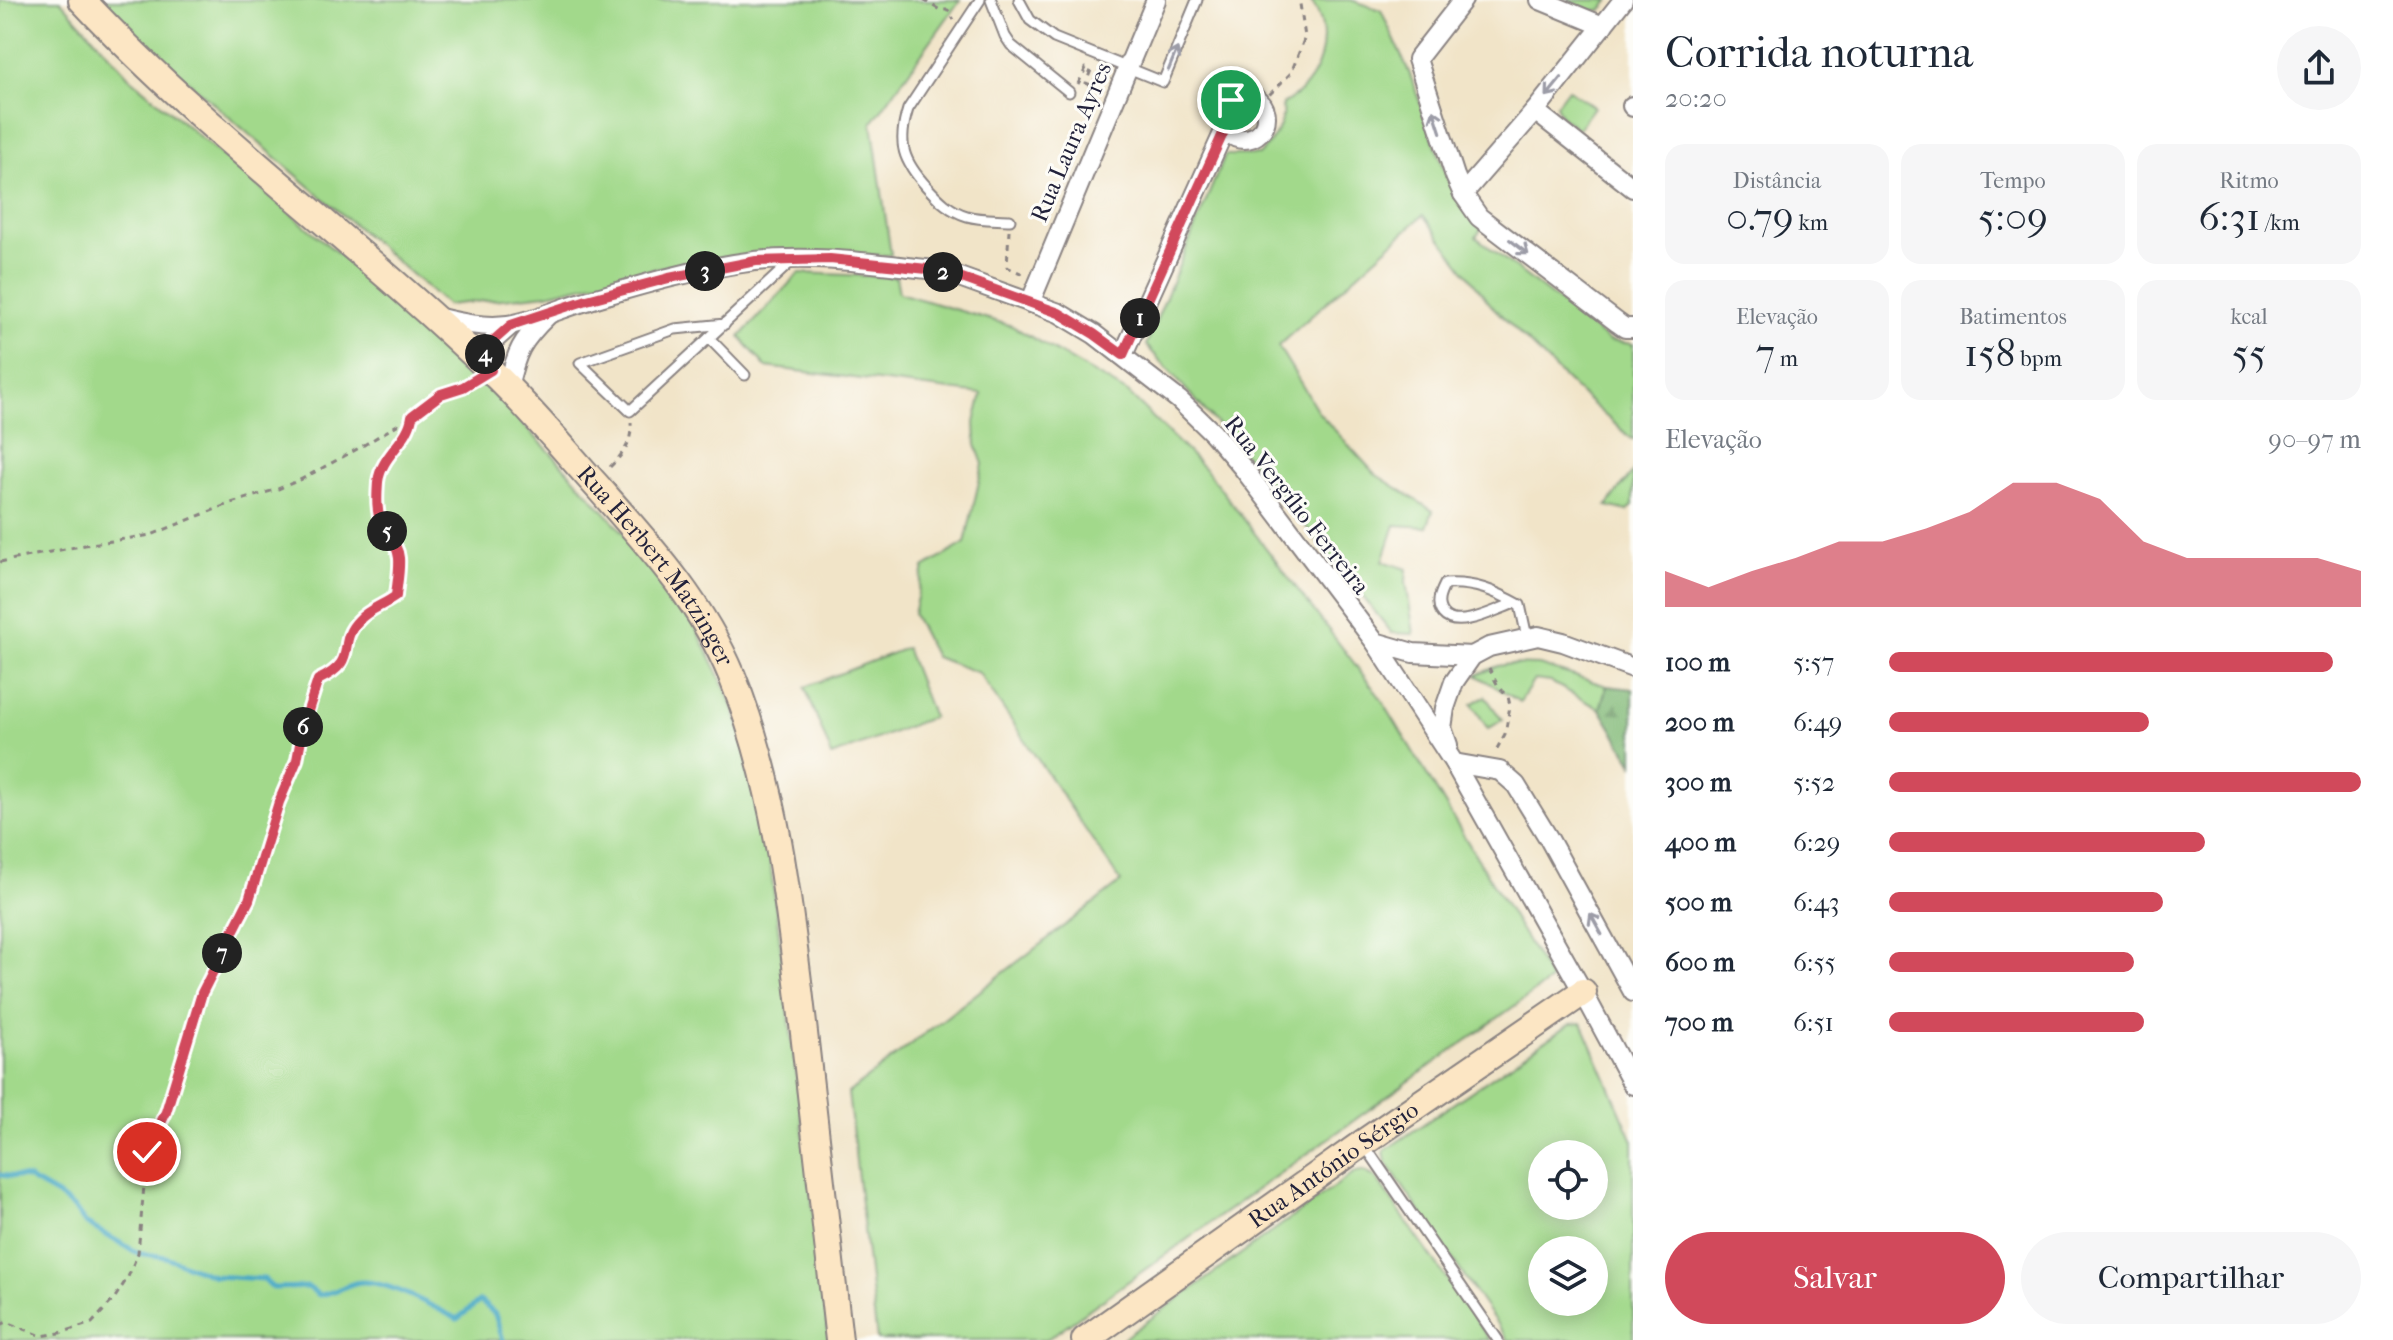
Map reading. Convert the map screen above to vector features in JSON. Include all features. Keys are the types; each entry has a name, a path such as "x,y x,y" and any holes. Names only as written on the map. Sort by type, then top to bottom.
{"street":[{"name":"Rua Herbert Matzinger","path":"82,0 126,47 176,93 493,373 680,582 707,625 730,673 756,742 772,807 786,886 839,1340"},
{"name":"Rua Laura Ayres","path":"1030,303 1156,0"},
{"path":"1463,0 1417,59 1463,194 1479,217 1618,323 1625,328 1633,328"},
{"path":"1540,0 1603,26"},
{"path":"1463,194 1535,111 1623,0"},
{"path":"1123,355 1225,129 1222,113 1238,96 1254,97 1261,103 1267,118 1261,133 1254,138 1238,139 1225,129"},
{"path":"1535,111 1633,188"},
{"name":"Rua Vergílio Ferreira","path":"432,316 462,324 511,325 669,278 756,261 830,259 937,270 1059,313 1123,355 1179,400 1213,433 1375,642 1454,763"},
{"path":"493,373 515,358 527,335 550,313"},
{"path":"493,373 493,341 511,325"},
{"path":"1375,642 1413,653 1476,653 1538,636 1633,668"},
{"path":"1476,653 1454,682 1445,708 1442,728 1454,763 1633,1085"},
{"path":"1454,763 1500,771 1516,785 1633,992"},
{"name":"Rua António Sérgio","path":"1085,1340 1583,992"}],"lane":[{"path":"980,0 908,109 904,122 905,155 910,168 941,203 969,217 1010,220"},
{"path":"991,0 1011,45 1069,92"},
{"path":"1019,0 1030,20 1054,38 1163,82 1197,0"},
{"path":"725,324 675,329 580,363 630,411 725,324 793,260"},
{"path":"709,338 745,375"},
{"path":"1515,603 1465,621 1445,617 1438,607 1439,594 1445,584 1465,583 1503,596 1520,605 1527,637"},
{"path":"1363,1143 1498,1340"}],"path":[{"path":"923,0 940,10 948,10 960,30"},
{"path":"1261,103 1291,73 1305,37 1297,0"},
{"path":"1080,83 1086,68 1091,70 1086,83 1093,86 1096,77 1120,87"},
{"path":"1010,220 1007,267 1040,280"},
{"path":"0,562 151,535 208,511 278,489 302,479 412,416 441,394 493,373"},
{"path":"594,483 625,453 631,435 630,411"},
{"path":"0,1325 7,1322 42,1336 92,1323 114,1299 128,1277 138,1253 147,1152 166,1112 202,993 249,900 279,802 297,760 304,723 318,680 335,672 347,654 348,637 357,621 396,596 399,557 377,507 378,485 380,471 388,455 411,426 412,416"},
{"path":"1476,653 1509,700 1505,734 1489,769"},
{"path":"1496,694 1500,688"},
{"path":"1504,704 1509,700"}],"green space":[{"path":"0,0 60,0 129,77 347,261 485,386 556,458 654,566 694,624 728,693 753,766 768,845 829,1340 0,1340"},
{"path":"100,0 960,0 872,123 891,255 697,259 547,294 447,305 147,46"},
{"path":"1310,0 1351,0 1381,10 1409,72 1446,174 1482,228 1476,237 1609,341 1633,344 1633,440 1575,389 1491,305 1423,215 1278,346 1319,413 1375,474 1433,511 1427,527 1395,525 1383,561 1407,569 1414,634 1392,633 1279,493 1146,345 1225,155 1259,155 1280,126 1282,104 1306,85 1314,72 1323,43 1318,13"},
{"path":"1566,0 1610,0 1601,11"},
{"path":"1568,89 1594,107 1578,129 1561,116 1556,105"},
{"path":"799,273 896,277 899,293 1012,326 1128,393 1207,471 1380,697 1551,980 1046,1340 877,1340 848,1093 1121,882 979,673 935,657 913,614 924,568 965,543 983,464 976,445 975,422 982,394 766,367 740,337"},
{"path":"1633,472 1633,506 1627,511 1607,506"},
{"path":"906,648 933,717 832,756 805,687"},
{"path":"1510,664 1539,665 1607,686 1600,709 1551,682 1534,680 1520,702 1476,675"},
{"path":"1607,686 1633,689 1633,764 1600,709"},
{"path":"1485,696 1502,720 1488,729 1472,704"},
{"path":"1582,1023 1633,1141 1633,1340 1508,1340 1386,1162 1384,1151 1570,1024"},
{"path":"1363,1171 1375,1177 1490,1340 1121,1340 1355,1172"}],"waterway":[{"path":"0,1175 27,1178 57,1195 75,1209 85,1223 138,1253 166,1257 214,1276 264,1279 273,1288 308,1287 319,1295 355,1283 378,1284 407,1294 457,1319 480,1301 495,1314 503,1340"}],"route":[{"path":"147,1152 166,1112 202,993 249,900 279,802 297,760 304,723 318,680 335,672 347,654 348,637 357,621 396,596 399,557 377,507 378,485 380,471 388,455 411,426 412,416 441,394 463,387 491,370 481,362 493,341 511,325 669,278 756,261 830,259 937,270 1059,313 1123,355 1225,129 1222,113 1231,100"}]}
